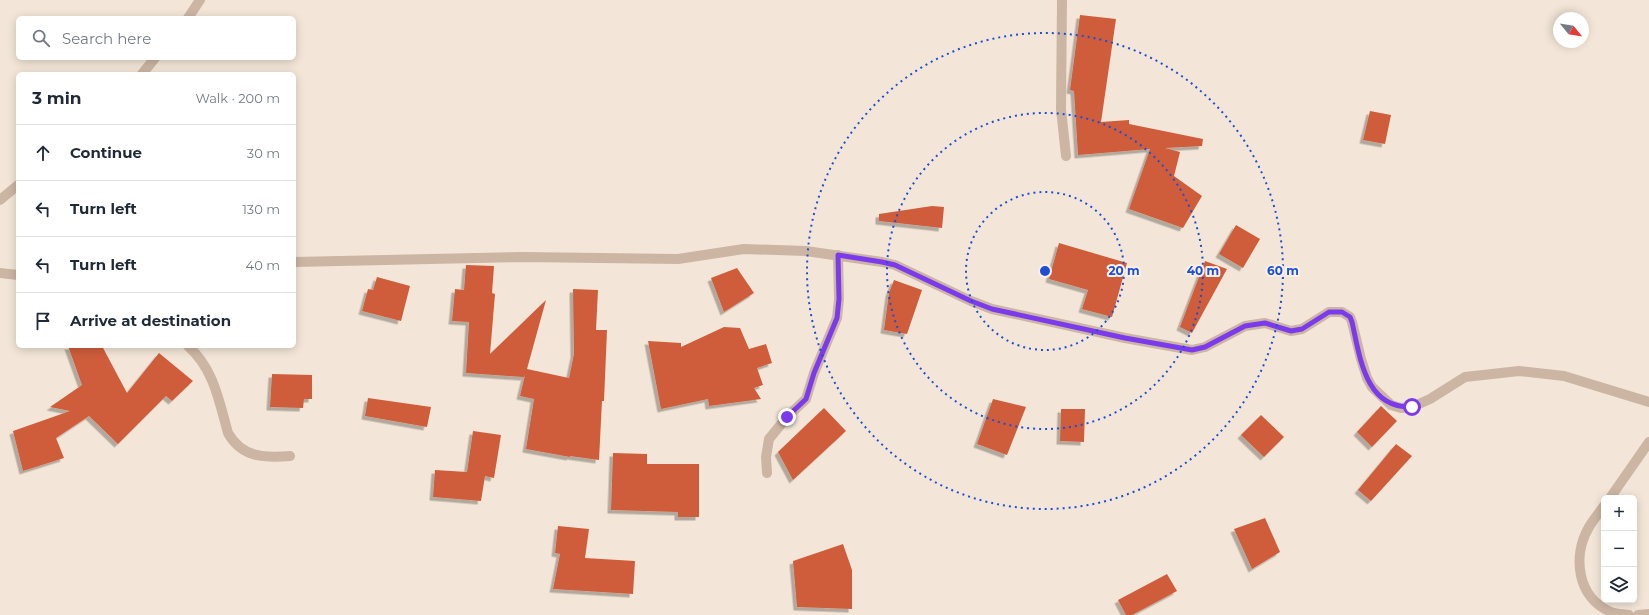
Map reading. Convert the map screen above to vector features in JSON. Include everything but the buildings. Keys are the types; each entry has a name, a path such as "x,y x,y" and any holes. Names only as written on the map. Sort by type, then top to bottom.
{"street":[{"path":"189,16 200,0"},
{"path":"1062,0 1061,109 1066,156"},
{"path":"144,72 154,60"},
{"path":"0,200 16,187"},
{"path":"296,262 522,257 678,259 744,249 806,251 895,265 971,301 992,309 1125,338 1192,350 1205,347 1245,326 1265,323 1291,331 1302,329 1329,312 1342,312 1350,317 1363,366 1372,387 1391,405 1401,408 1412,407 1430,399 1465,377 1519,371 1564,376 1649,402"},
{"path":"767,473 766,457 769,439 787,417 806,399 814,373 837,318 839,299 838,255"},
{"path":"0,273 16,275"},
{"path":"190,348 198,355 206,366 217,390 228,433 237,445 255,455 268,458 290,456"},
{"path":"1612,495 1649,442"},
{"path":"1601,510 1589,527 1582,543 1579,564 1581,580 1591,599 1611,612 1629,615"},
{"path":"1638,615 1649,614"}],"route":[{"path":"787,417 806,399 814,373 837,318 839,299 838,255 895,265 937,286 992,309 1125,338 1192,350 1205,347 1245,326 1265,323 1291,331 1302,329 1329,312 1342,312 1350,317 1352,322 1361,359 1367,378 1372,387 1391,405 1401,408 1412,407"}]}
